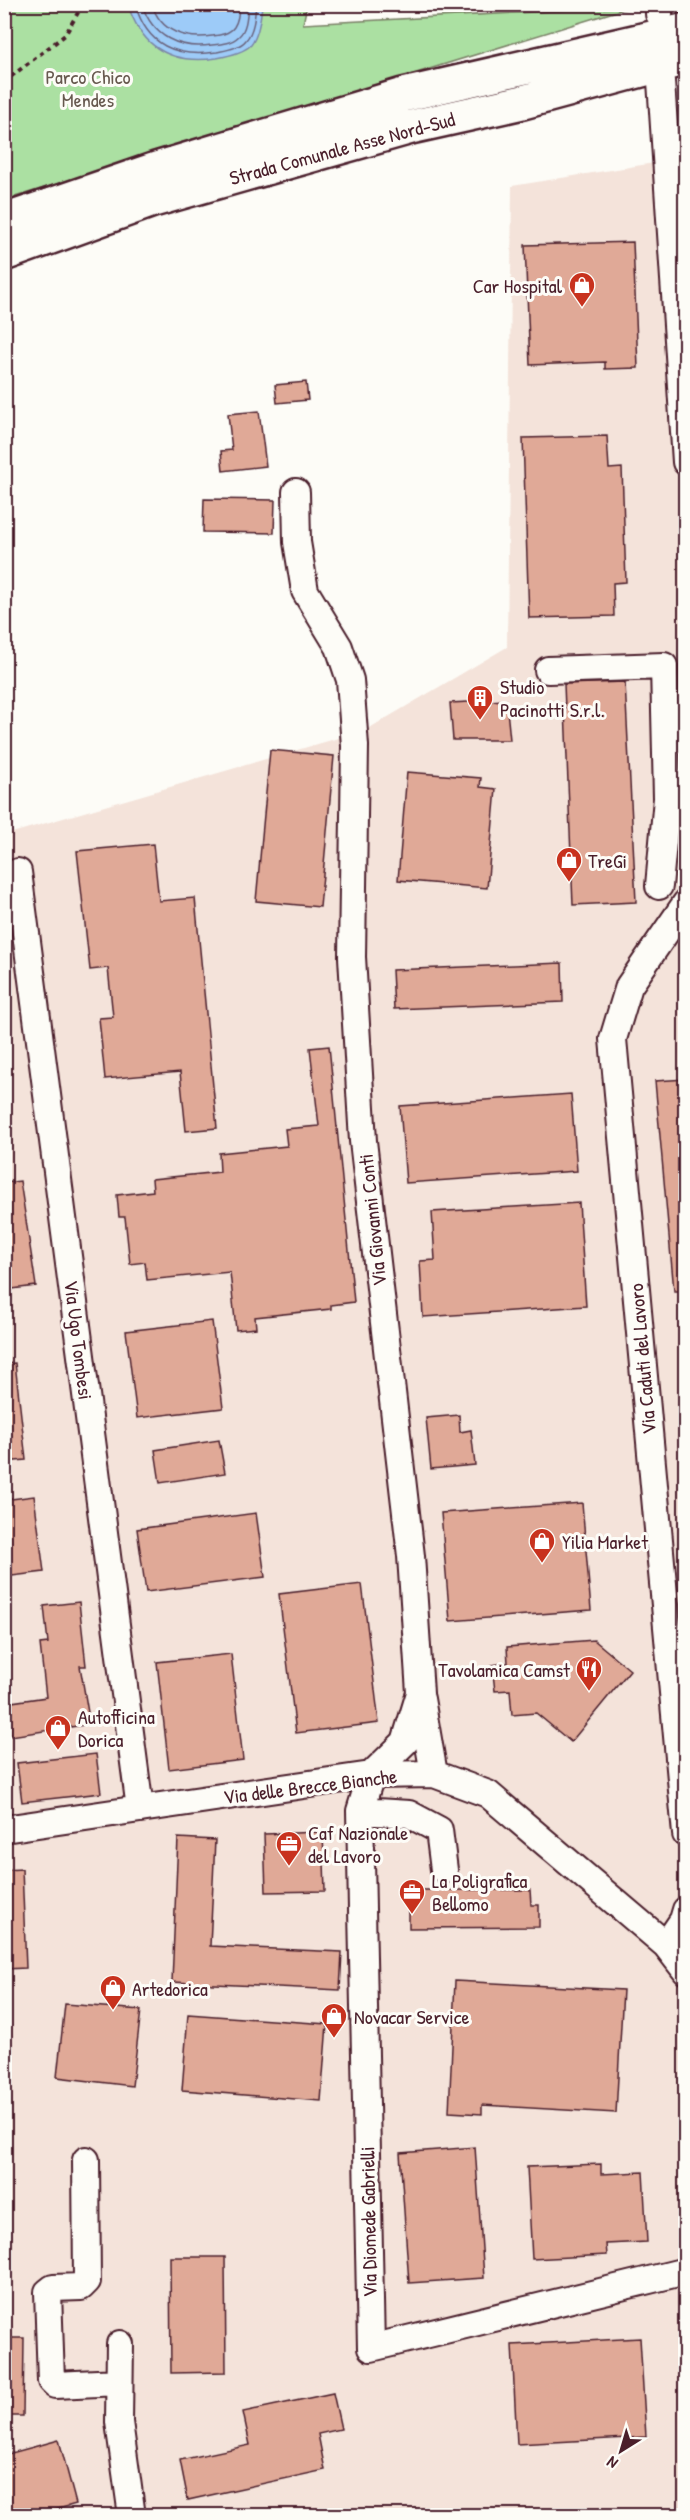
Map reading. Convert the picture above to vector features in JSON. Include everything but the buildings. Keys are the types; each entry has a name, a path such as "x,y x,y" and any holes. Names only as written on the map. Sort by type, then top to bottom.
{"highway":[{"name":"Strada Comunale Asse Nord-Sud","path":"4,221 156,169 403,95 675,28"},
{"name":"Strada Comunale Asse Nord-Sud","path":"4,254 153,200 411,127 523,102 675,28"}],"street":[{"path":"661,81 675,141 686,462"},
{"name":"Via Giovanni Conti","path":"296,492 297,543 305,591 339,647 350,680 355,746 352,957 363,1141 411,1556 420,1693 434,1774"},
{"path":"548,670 664,666 676,798 659,886"},
{"name":"Via Ugo Tombesi","path":"18,872 140,1809"},
{"name":"Via Caduti del Lavoro","path":"686,903 629,986 613,1039 675,1604 686,1834"},
{"name":"Via Giovanni Conti","path":"371,1775 405,1742 420,1693"},
{"name":"Via delle Brecce Bianche","path":"4,1829 371,1775 434,1774 488,1794 666,1945"},
{"name":"Via Diomede Gabrielli","path":"371,1775 360,1810 371,2348 686,2271"},
{"path":"360,1810 409,1814 439,1830 444,1869"},
{"path":"686,1910 683,1920 666,1945 686,1971"},
{"path":"86,2160 87,2281 81,2287 53,2288 48,2292 51,2381 55,2385 119,2382"},
{"path":"120,2344 119,2422 132,2516"}],"path":[{"path":"4,15 8,4"},
{"path":"4,82 66,35 83,4"}],"shaded area":[{"path":"685,158 685,2515 5,2516 5,835 366,730 507,647 512,186"}],"green space":[{"name":"Parco Chico Mendes","path":"5,5 307,5 303,24 630,7 5,200"}],"water":[{"path":"128,4 262,5 258,31 251,45 230,55 201,60 173,56 150,43 141,33"}],"place":[{"name":"Car Hospital","path":"582,308"},
{"name":"Studio Pacinotti S.r.l.","path":"480,721"},
{"name":"TreGi","path":"569,883"},
{"name":"Yilia Market","path":"542,1564"},
{"name":"Tavolamica Camst","path":"589,1692"},
{"name":"Autofficina Dorica","path":"58,1751"},
{"name":"Caf Nazionale del Lavoro","path":"289,1867"},
{"name":"La Poligrafica Bellomo","path":"412,1915"},
{"name":"Artedorica","path":"113,2011"},
{"name":"Novacar Service","path":"334,2039"}]}
